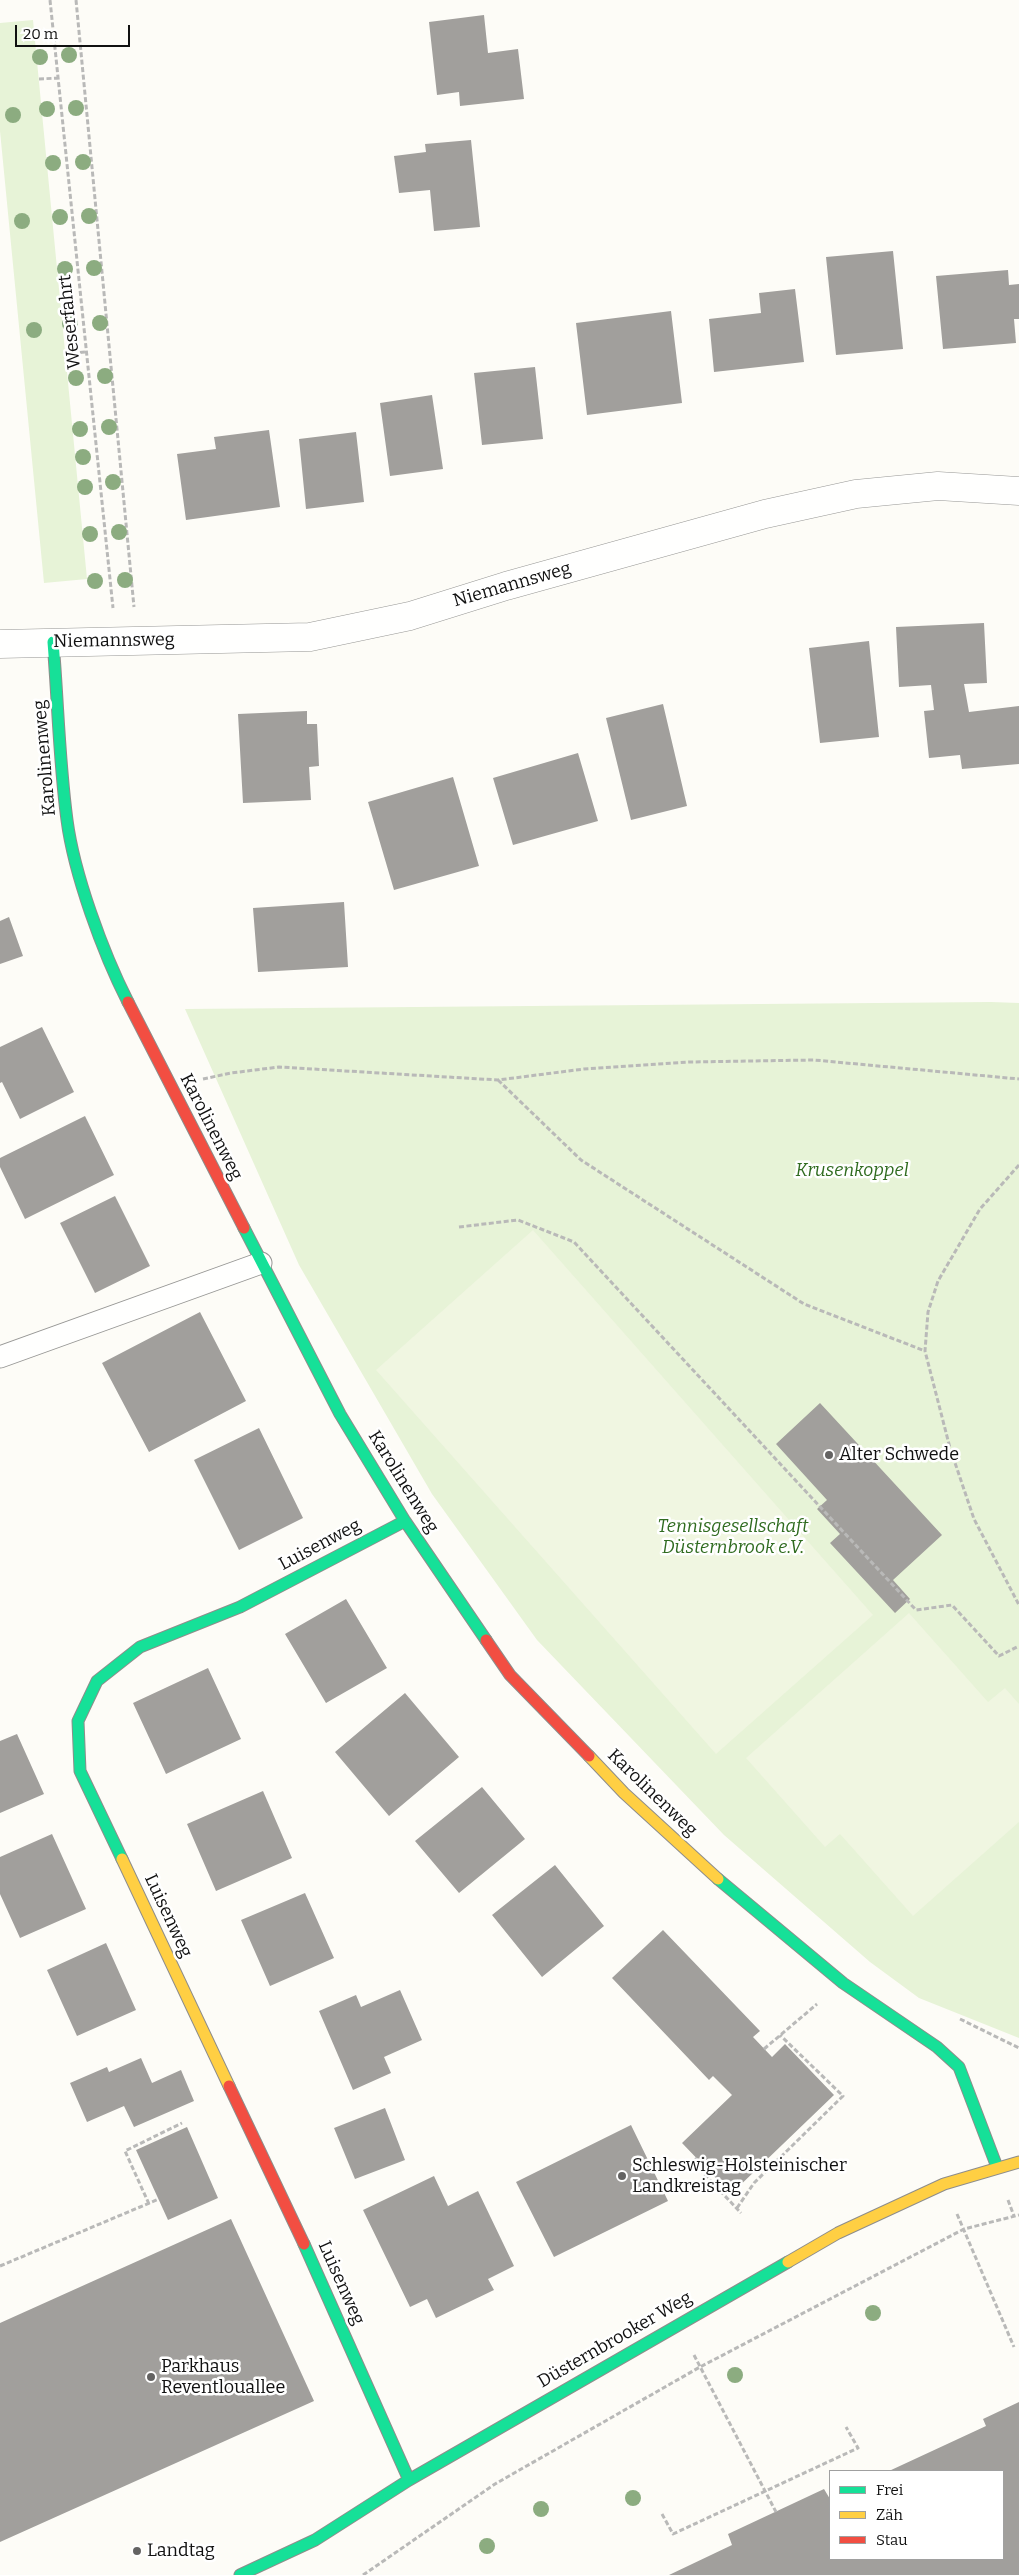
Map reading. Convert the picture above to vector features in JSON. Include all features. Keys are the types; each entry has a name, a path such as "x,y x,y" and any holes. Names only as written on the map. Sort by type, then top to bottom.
{"street":[{"name":"Niemannsweg","path":"0,644 310,637 410,616 506,586 765,514 856,494 938,486 1019,491"},
{"name":"Karolinenweg","path":"54,642 67,822 80,879 112,970 170,1087 340,1414 405,1520 510,1675 631,1800 735,1895 843,1983 937,2047 959,2068 965,2078 997,2167"},
{"name":"Luisenweg","path":"405,1520 240,1607 140,1647 97,1681 78,1722 80,1772 300,2234 409,2480"},
{"name":"Düsternbrooker Weg","path":"240,2575 315,2540 409,2480 838,2233 944,2184 1019,2162"}],"lane":[{"path":"0,1357 261,1262"}],"path":[{"name":"Weserfahrt","path":"50,0 86,352 126,640"},
{"path":"76,0 134,597 126,640"},
{"path":"38,79 59,78"},
{"path":"65,354 86,352"},
{"path":"170,1087 231,1073 279,1067 498,1080 584,1069 689,1062 814,1060 1019,1079"},
{"path":"498,1080 581,1160 796,1298 925,1351"},
{"path":"1019,1165 980,1209 938,1281 928,1312 925,1351 950,1448 974,1519 1019,1604"},
{"path":"458,1227 518,1220 574,1242 916,1610 952,1605 999,1656 1019,1646"},
{"path":"764,2049 843,1983"},
{"path":"737,2208 754,2183 842,2096 780,2035"},
{"path":"149,2204 125,2151 182,2123"},
{"path":"697,2158 693,2162 741,2214"},
{"path":"0,2266 159,2200"},
{"path":"362,2575 512,2474 700,2367 964,2229 1019,2215"},
{"path":"964,2229 1014,2347"},
{"path":"706,2379 776,2512"},
{"path":"662,2514 673,2534 766,2492 858,2448 846,2427"}],"green space":[{"path":"33,20 87,579 44,583 0,131 0,23"},
{"path":"1019,1003 1019,2038 919,1998 870,1962 724,1835 537,1640 432,1494 299,1265 185,1009"},
{"name":"Tennisgesellschaft Düsternbrook e.V.","path":"533,1230 873,1615 716,1754 376,1370"},
{"path":"909,1613 988,1702 1005,1688 1019,1704 1019,1822 913,1916 840,1834 825,1847 746,1758"}],"building":[{"path":"484,15 488,53 518,49 524,99 460,106 459,92 437,95 429,22"},
{"path":"471,140 480,227 434,231 430,190 399,193 394,156 426,152 425,144"},
{"path":"893,251 903,349 836,355 826,257"},
{"path":"1008,270 1009,285 1019,284 1019,319 1014,319 1016,343 943,349 936,276"},
{"path":"795,289 804,362 714,372 709,319 761,313 759,293"},
{"path":"671,311 682,403 587,415 576,323"},
{"path":"535,367 543,439 482,445 474,373"},
{"path":"432,395 443,469 390,476 380,403"},
{"path":"269,430 280,507 186,520 177,454 216,449 214,437"},
{"path":"356,432 364,502 306,509 299,439"},
{"path":"984,623 987,683 964,684 969,712 1019,706 1019,764 962,769 960,755 929,758 924,711 934,710 931,685 899,687 896,627"},
{"path":"869,641 879,737 820,743 809,648"},
{"path":"663,704 687,806 631,820 606,718"},
{"path":"307,711 307,724 317,724 319,766 309,767 311,800 243,803 238,714"},
{"path":"578,753 598,821 513,845 493,778"},
{"path":"453,777 479,866 394,890 368,802"},
{"path":"344,902 348,967 258,972 253,908"},
{"path":"9,917 23,956 0,964 0,921"},
{"path":"42,1027 74,1092 20,1119 2,1082 0,1083 0,1047"},
{"path":"85,1116 114,1175 25,1219 0,1167 0,1158"},
{"path":"115,1196 150,1266 95,1293 60,1223"},
{"path":"200,1312 246,1401 149,1452 102,1363"},
{"path":"820,1403 942,1535 893,1580 910,1599 895,1613 830,1543 840,1534 817,1509 827,1500 776,1444"},
{"path":"259,1428 303,1518 239,1550 194,1460"},
{"path":"346,1599 387,1668 326,1703 285,1634"},
{"path":"208,1668 241,1739 166,1774 133,1703"},
{"path":"405,1693 459,1757 389,1816 335,1752"},
{"path":"17,1734 44,1794 0,1813 0,1741"},
{"path":"482,1787 525,1839 459,1893 415,1841"},
{"path":"263,1791 292,1858 216,1891 187,1824"},
{"path":"52,1834 86,1909 20,1938 0,1894 0,1857"},
{"path":"555,1865 604,1926 542,1977 492,1915"},
{"path":"305,1893 334,1958 270,1986 241,1920"},
{"path":"663,1930 760,2031 753,2037 772,2057 785,2044 834,2095 731,2194 682,2143 732,2095 713,2076 709,2080 612,1978"},
{"path":"106,1943 136,2010 77,2036 47,1970"},
{"path":"400,1990 422,2040 384,2057 391,2073 353,2090 319,2011 356,1995 361,2007"},
{"path":"141,2058 152,2083 181,2070 194,2101 134,2127 124,2106 87,2122 70,2083 107,2067 109,2072"},
{"path":"385,2108 405,2160 355,2179 334,2128"},
{"path":"631,2125 668,2201 554,2257 516,2182"},
{"path":"187,2127 218,2198 168,2220 136,2150"},
{"path":"434,2176 448,2206 478,2191 514,2266 488,2279 494,2290 436,2318 427,2299 410,2307 363,2210"},
{"name":"Parkhaus Reventlouallee","path":"231,2219 314,2401 0,2542 0,2323"},
{"path":"1019,2402 1019,2575 669,2575 732,2545 728,2534 824,2489 829,2497 829,2560 1004,2560 1004,2470 891,2470 986,2426 983,2419"}],"traffic: fast":[{"path":"53,642 62,776 71,841 91,913 118,982 128,1002"},
{"path":"244,1228 340,1414 405,1521 486,1640"},
{"path":"122,1859 80,1771 78,1721 97,1681 140,1647 240,1607 405,1521"},
{"path":"718,1879 843,1983 937,2047 959,2067 997,2167"},
{"path":"304,2244 409,2480"},
{"path":"240,2575 315,2540 409,2480 788,2262"}],"traffic: slow":[{"path":"589,1756 624,1793 718,1879"},
{"path":"122,1859 229,2086"},
{"path":"788,2262 838,2233 944,2184 1019,2162"}],"traffic: jam":[{"path":"128,1002 244,1228"},
{"path":"486,1640 510,1675 589,1756"},
{"path":"229,2086 304,2244"}],"place":[{"name":"Alter Schwede","path":"829,1455"},
{"name":"Schleswig-Holsteinischer Landkreistag","path":"622,2176"},
{"name":"Parkhaus Reventlouallee","path":"151,2377"},
{"name":"Landtag","path":"137,2551"}],"park label":[{"name":"Krusenkoppel","path":"852,1171"}]}
